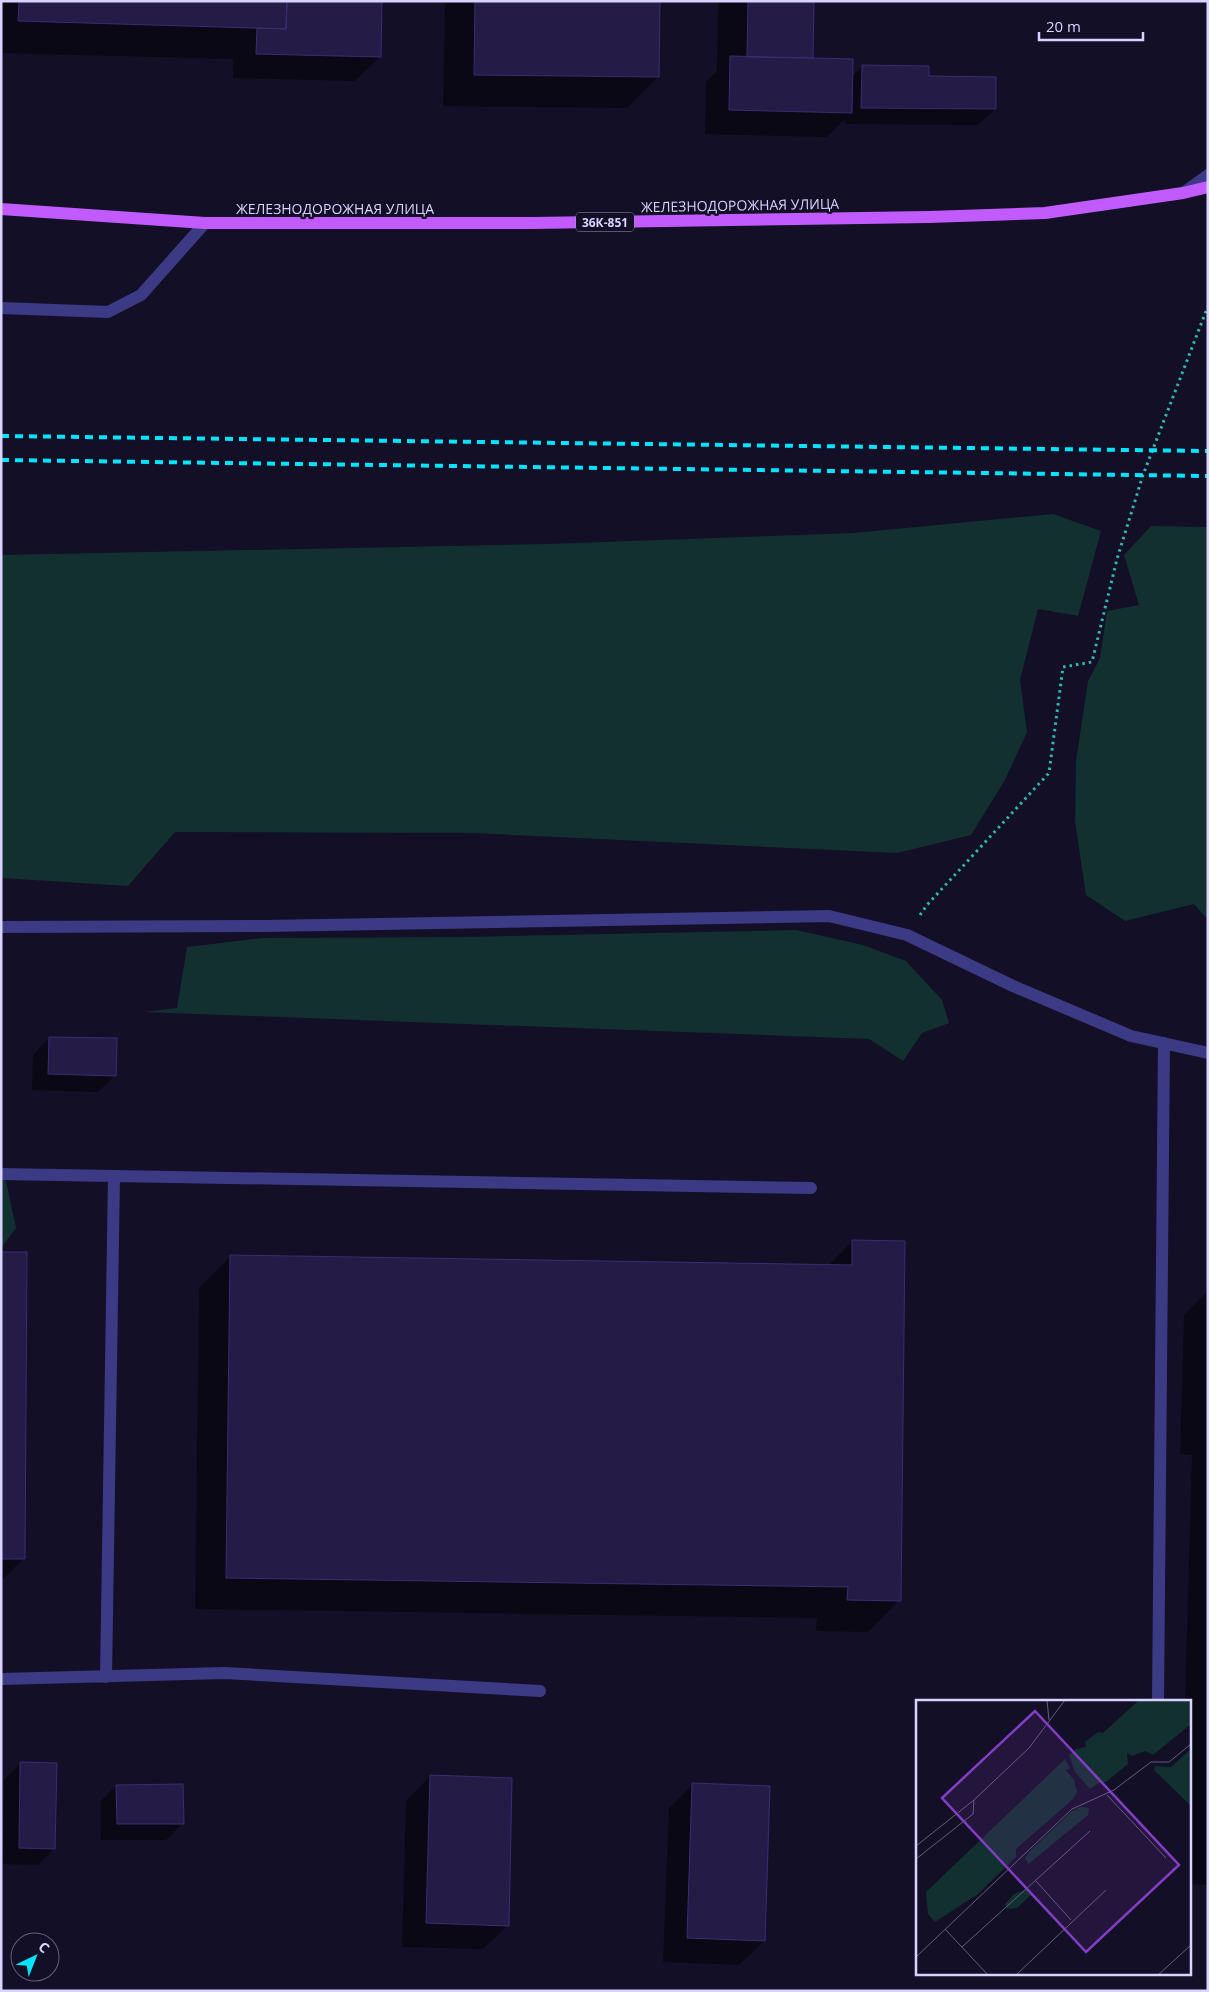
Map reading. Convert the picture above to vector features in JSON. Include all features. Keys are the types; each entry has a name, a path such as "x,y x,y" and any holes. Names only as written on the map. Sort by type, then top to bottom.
{"main road":[{"name":"ЖЕЛЕЗНОДОРОЖНАЯ УЛИЦА","path":"1,209 205,223 532,223 929,217 1045,213 1183,193 1208,187"}],"street":[{"path":"1183,193 1208,175"},
{"path":"1,308 108,312 140,295 205,223"},
{"path":"1,927 275,926 830,916 907,935 1013,986 1131,1036 1208,1053"},
{"path":"1158,1700 1164,1043"},
{"path":"1,1174 811,1188"},
{"path":"106,1677 114,1176"},
{"path":"1,1679 225,1673 540,1691"}],"path":[{"path":"907,935 927,905 1049,774 1063,667 1092,662 1117,558 1143,475 1208,306"}],"green space":[{"path":"1053,514 1101,531 1078,616 1038,609 1020,680 1027,732 1005,780 971,835 897,853 473,833 175,832 128,886 1,878 1,555 548,544 853,533"},
{"path":"1151,526 1208,527 1208,920 1194,904 1125,921 1086,895 1075,821 1076,761 1088,681 1100,658 1107,611 1139,605 1124,555"},
{"path":"796,930 863,945 906,961 942,1000 949,1023 922,1033 903,1061 869,1039 144,1012 177,1008 187,947 263,938 462,937"},
{"path":"1,1178 6,1181 16,1228 1,1248"}],"building":[{"path":"19,1 287,1 286,29 18,21"},
{"path":"287,1 382,1 381,57 256,54 257,28 286,29"},
{"path":"475,1 660,1 659,77 474,75"},
{"path":"748,1 814,1 813,58 747,57"},
{"path":"730,56 853,59 852,113 729,110"},
{"path":"862,65 929,66 929,76 996,77 996,109 861,108"},
{"path":"49,1037 117,1038 116,1076 48,1074"},
{"path":"852,1240 905,1241 901,1601 847,1600 848,1587 226,1578 230,1255 852,1265"},
{"path":"1,1252 27,1252 25,1559 1,1559"},
{"path":"20,1762 57,1763 55,1849 19,1848"},
{"path":"430,1775 512,1778 509,1926 426,1923"},
{"path":"692,1783 770,1786 765,1941 687,1938"},
{"path":"183,1784 184,1824 117,1824 116,1785"}],"railway":[{"path":"1,436 1208,451"},
{"path":"1,460 1208,476"}]}
